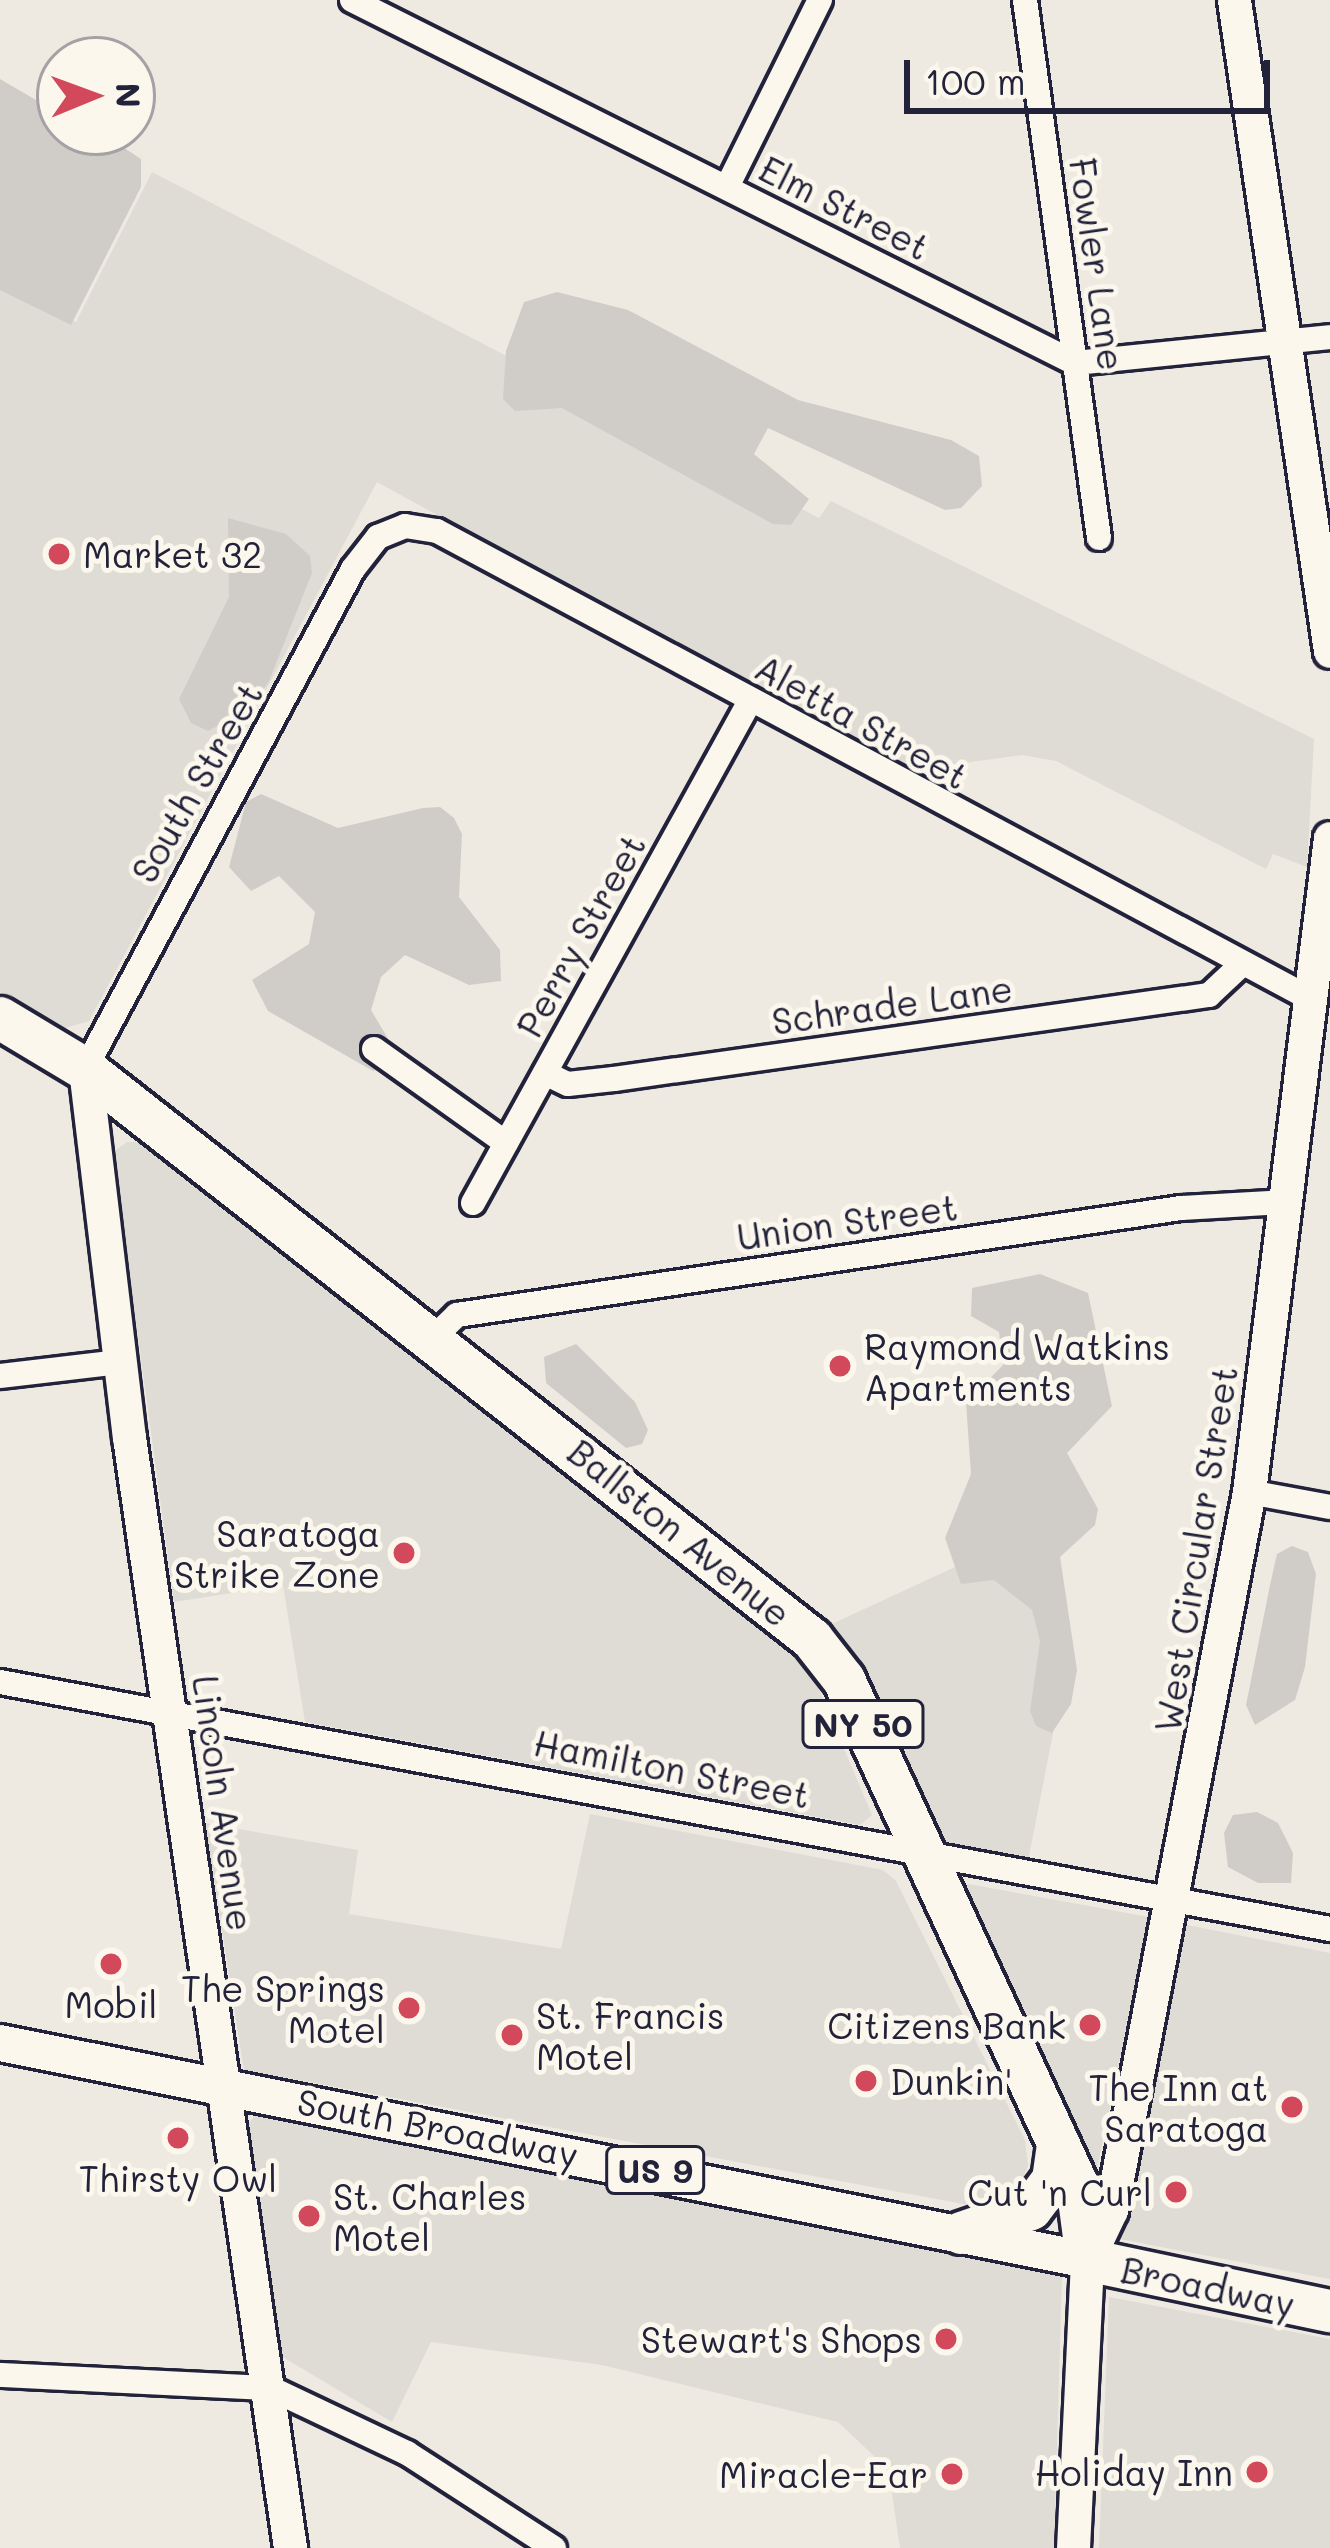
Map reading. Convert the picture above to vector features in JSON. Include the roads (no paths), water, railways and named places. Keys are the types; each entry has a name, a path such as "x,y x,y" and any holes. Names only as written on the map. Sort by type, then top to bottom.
{"highway":[{"name":"Ballston Avenue","path":"0,1018 85,1069 812,1639 844,1680 919,1855 1077,2185 1087,2260"},
{"path":"961,2234 1031,2209 1053,2180 1058,2143"},
{"name":"Broadway","path":"1087,2260 1330,2311"}],"main road":[{"name":"South Broadway","path":"0,2043 1087,2260"}],"street":[{"name":"Elm Street","path":"352,0 1075,363"},
{"path":"727,187 820,0"},
{"name":"Fowler Lane","path":"1025,0 1099,538"},
{"path":"1234,0 1330,652"},
{"path":"1075,363 1330,337"},
{"name":"Aletta Street","path":"378,537 406,526 437,532 1240,966 1310,998"},
{"name":"South Street","path":"85,1069 171,896 378,537"},
{"name":"Perry Street","path":"473,1203 751,701"},
{"name":"West Circular Street","path":"1087,2260 1111,2210 1121,2132 1250,1492 1330,838"},
{"name":"Schrade Lane","path":"545,1073 568,1084 614,1079 1209,995 1240,966"},
{"path":"374,1049 506,1143"},
{"name":"Lincoln Avenue","path":"85,1069 120,1362 290,2548"},
{"name":"Union Street","path":"431,1340 458,1315 1181,1208 1284,1202"},
{"path":"0,1376 120,1362"},
{"path":"1250,1492 1330,1507"},
{"name":"Hamilton Street","path":"0,1682 1330,1929"},
{"path":"1073,2548 1087,2260"},
{"path":"0,2375 270,2388 407,2453 554,2548"}],"place":[{"name":"Market 32","path":"59,554"},
{"name":"Raymond Watkins Apartments","path":"840,1366"},
{"name":"Saratoga Strike Zone","path":"404,1553"},
{"name":"Mobil","path":"111,1964"},
{"name":"The Springs Motel","path":"409,2008"},
{"name":"Citizens Bank","path":"1090,2025"},
{"name":"St. Francis Motel","path":"512,2035"},
{"name":"Dunkin'","path":"866,2081"},
{"name":"The Inn at Saratoga","path":"1292,2107"},
{"name":"Thirsty Owl","path":"178,2138"},
{"name":"Cut 'n Curl","path":"1176,2192"},
{"name":"St. Charles Motel","path":"309,2216"},
{"name":"Stewart's Shops","path":"946,2339"},
{"name":"Holiday Inn","path":"1257,2472"},
{"name":"Miracle-Ear","path":"952,2474"}]}
